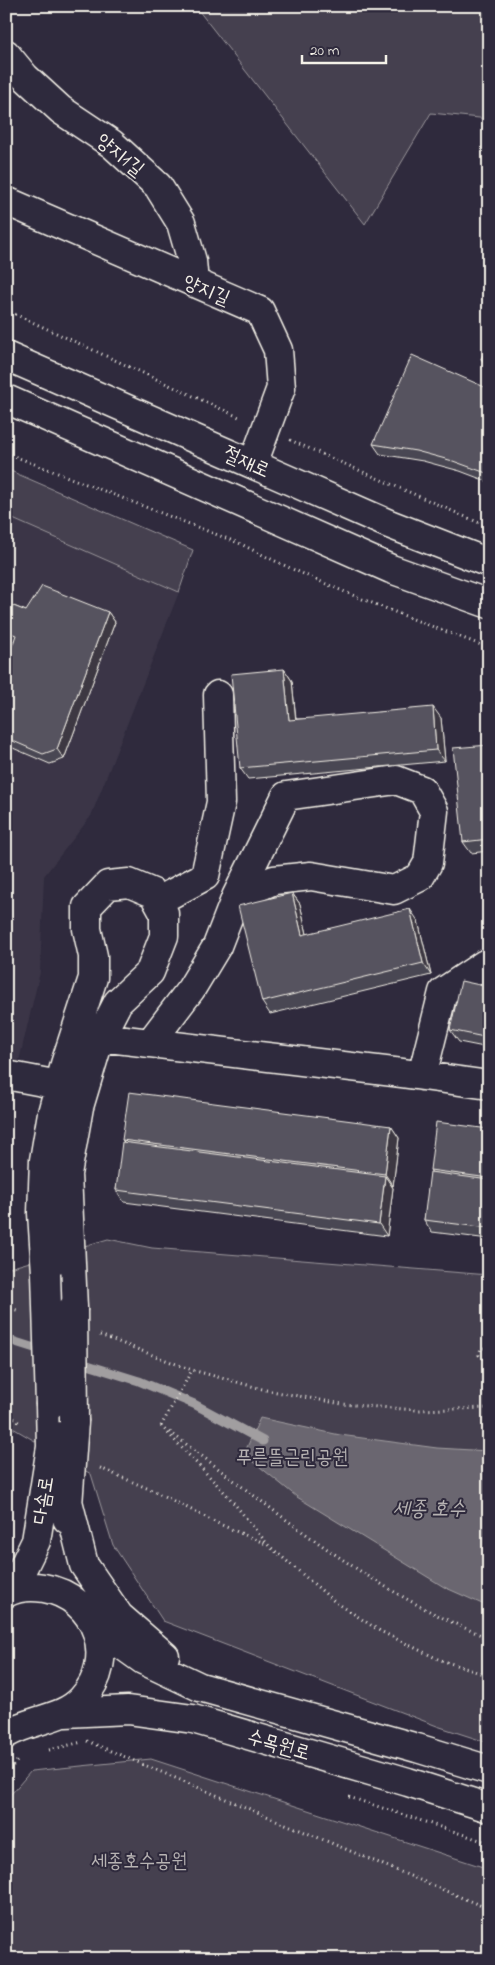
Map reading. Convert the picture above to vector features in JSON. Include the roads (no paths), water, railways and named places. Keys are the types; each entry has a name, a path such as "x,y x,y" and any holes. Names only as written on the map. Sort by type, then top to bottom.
{"street":[{"name":"양지1길","path":"6,54 25,77 61,110 112,144 158,186 181,224 192,261 194,283"},
{"name":"양지길","path":"6,201 260,311 278,350 282,388 253,464"},
{"name":"절재로","path":"6,356 389,524 489,563"},
{"name":"절재로","path":"6,399 391,569 489,604"},
{"path":"158,901 205,876 221,802 218,694"},
{"path":"150,1043 191,989 217,946 236,897 286,796 396,780 422,790 434,811 428,863 420,878 394,890 311,876 274,880 236,897"},
{"name":"다솜로","path":"8,1591 36,1541 51,1447 46,1273 42,1213 44,1160 59,1085 93,978 93,956 87,929 87,907 108,885 129,883 153,893 164,913 164,936 150,972 118,1002 100,1038 79,1107 66,1174 73,1308 74,1422 68,1501 66,1566 77,1601"},
{"path":"422,1076 443,992 487,958"},
{"path":"100,1038 489,1085"},
{"path":"6,1075 59,1085"},
{"name":"수목원로","path":"68,1501 84,1565 119,1616 200,1687"},
{"name":"다솜로","path":"6,1734 19,1726 54,1716 82,1700 94,1683 100,1662 100,1640 92,1618 77,1601 57,1590 34,1586 8,1591"},
{"name":"수목원로","path":"94,1625 143,1660 200,1687 489,1770"},
{"name":"수목원로","path":"54,1716 128,1710 194,1719 489,1808"},
{"path":"6,1713 22,1719 54,1716"},
{"path":"14,1754 43,1732 99,1722 194,1719"}],"water":[{"name":"세종 호수","path":"260,1418 340,1435 437,1448 489,1451 489,1607 444,1587 297,1497 244,1454"}],"waterway":[{"path":"6,1339 44,1351"},
{"path":"78,1362 139,1381 194,1404 263,1441"}],"park label":[{"name":"푸른뜰근린공원","path":"292,1456"},
{"name":"세종호수공원","path":"139,1860"}]}
